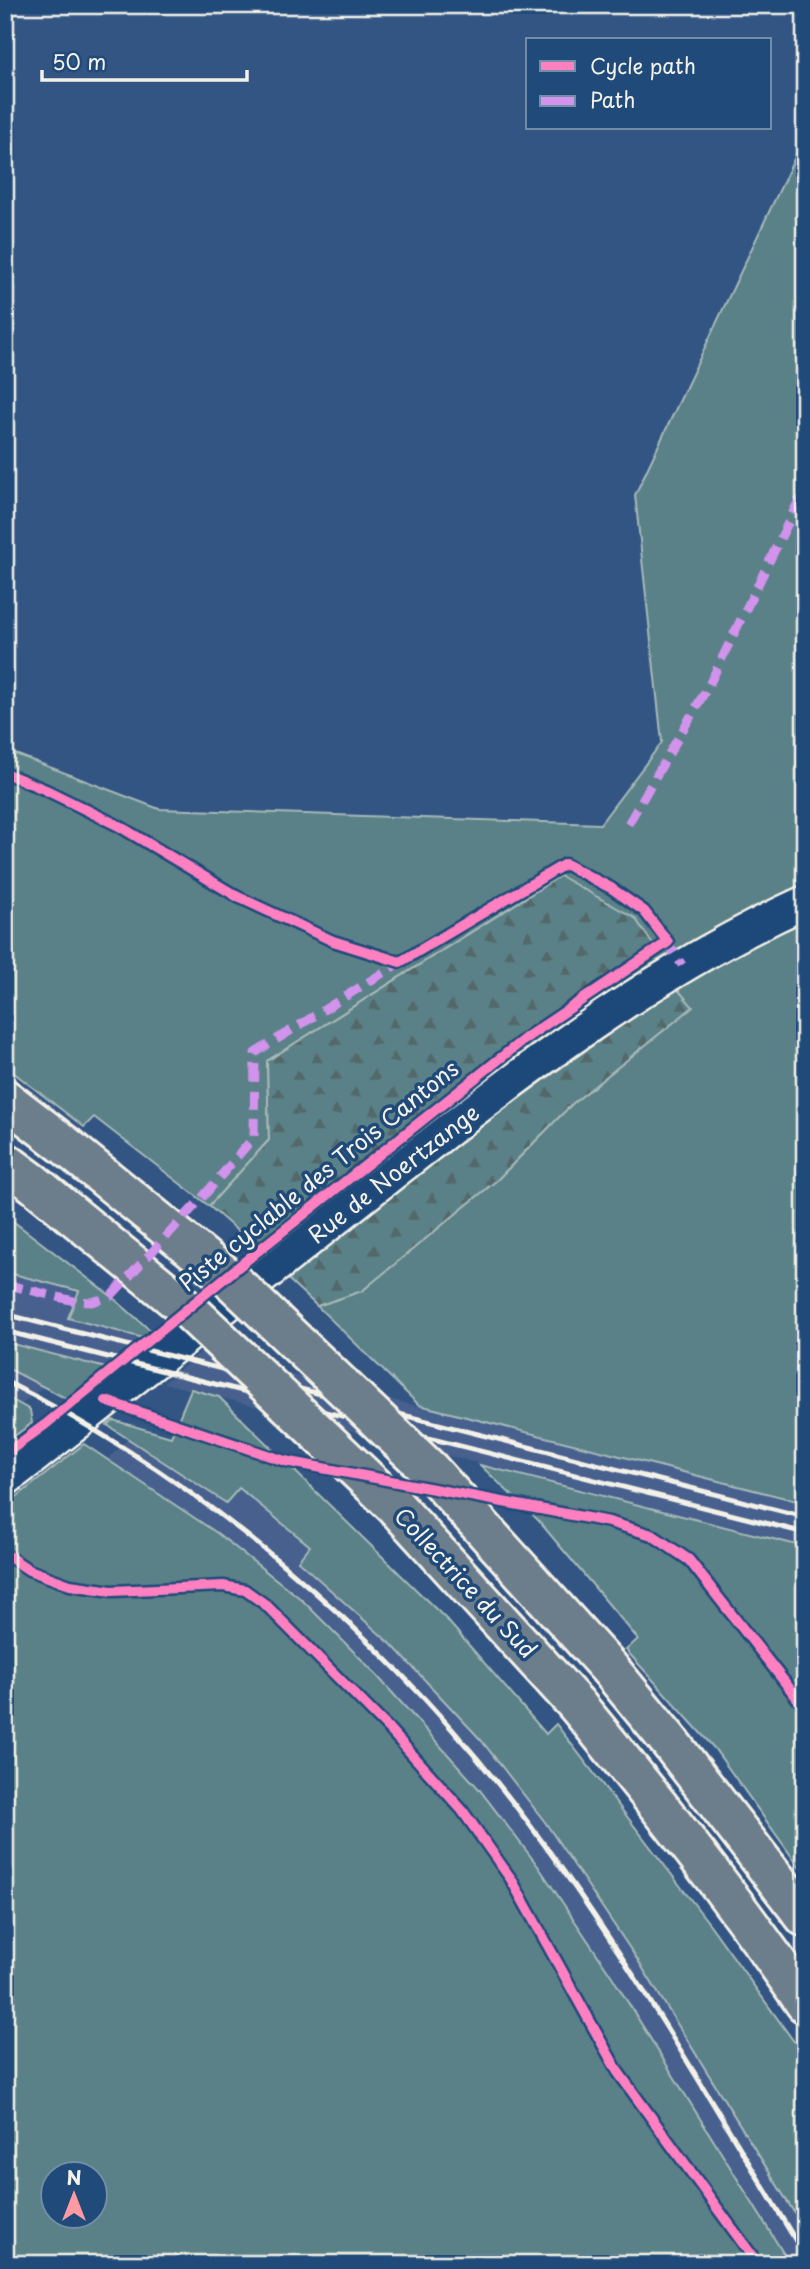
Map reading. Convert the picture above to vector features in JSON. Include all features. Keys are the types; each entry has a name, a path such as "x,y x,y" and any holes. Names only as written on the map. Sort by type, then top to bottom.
{"highway":[{"path":"5,1099 232,1281 430,1470 609,1668 805,1917"},
{"name":"Collectrice du Sud","path":"19,1172 191,1312 384,1496 576,1704 763,1943 805,2003"}],"main road":[{"name":"Rue de Noertzange","path":"5,1480 440,1137 609,1011 682,965 752,926 805,902"}],"shaded area":[{"path":"5,1272 79,1291 68,1318 143,1338 106,1368 5,1342"},
{"path":"201,1352 805,1503 805,1547 164,1383"},
{"path":"5,1367 44,1386 22,1404 5,1396"},
{"path":"129,1438 226,1503 239,1487 311,1546 299,1562 392,1645 481,1740 545,1822 637,1959 805,2230 805,2264 790,2264 611,1975 538,1866 479,1789 370,1668 301,1599 108,1459"}],"green space":[{"path":"805,136 805,1503 419,1405 317,1306 362,1290 497,1180 572,1104 692,1007 674,985 447,1148 288,1279 259,1250 527,1037 654,946 560,876 267,1061 269,1140 209,1206 94,1117 84,1127 5,1066 5,750 159,809 600,824 662,742 635,495"},
{"path":"560,876 635,918 654,946 527,1037 259,1250 209,1206 269,1140 267,1061"},
{"path":"674,985 693,1007 572,1104 497,1180 362,1291 317,1306 288,1279 447,1148 616,1024"},
{"path":"5,1215 111,1296 151,1331 143,1338 68,1318 79,1291 5,1272"},
{"path":"5,1342 106,1368 67,1399 5,1367"},
{"path":"191,1389 219,1397 447,1620 546,1734 556,1724 711,1926 805,2057 805,2230 637,1959 545,1822 481,1740 392,1645 298,1561 310,1546 239,1488 226,1503 107,1425 113,1420 171,1437"},
{"path":"5,1396 30,1410 32,1423 5,1443"},
{"path":"84,1444 217,1533 301,1599 370,1668 479,1789 538,1866 611,1975 790,2264 5,2264 5,1506"},
{"path":"480,1465 805,1547 805,1875 714,1748 626,1650 638,1639 538,1520"}],"waterway":[{"path":"798,548 805,534"}],"railway":[{"path":"5,1314 805,1517"},
{"path":"5,1331 805,1533"},
{"path":"5,1381 78,1420 218,1513 285,1566 348,1622 465,1744 517,1808 595,1916 667,2028 805,2256"}],"marked path":[{"path":"628,824 709,685 805,488"},
{"path":"664,938 682,965"},
{"path":"5,1284 74,1301 92,1302 111,1296 254,1137 255,1053 402,961"}],"cycle path":[{"name":"Piste cyclable des Trois Cantons","path":"5,773 119,826 238,897 333,941 400,962 565,864 611,888 644,911 668,942 527,1037 46,1424 5,1454"},
{"path":"106,1401 285,1461 609,1522 652,1535 689,1560 805,1708"},
{"path":"5,1554 29,1570 70,1585 112,1591 223,1586 245,1590 266,1605 390,1730 462,1810 511,1879 618,2072 758,2264"}]}
